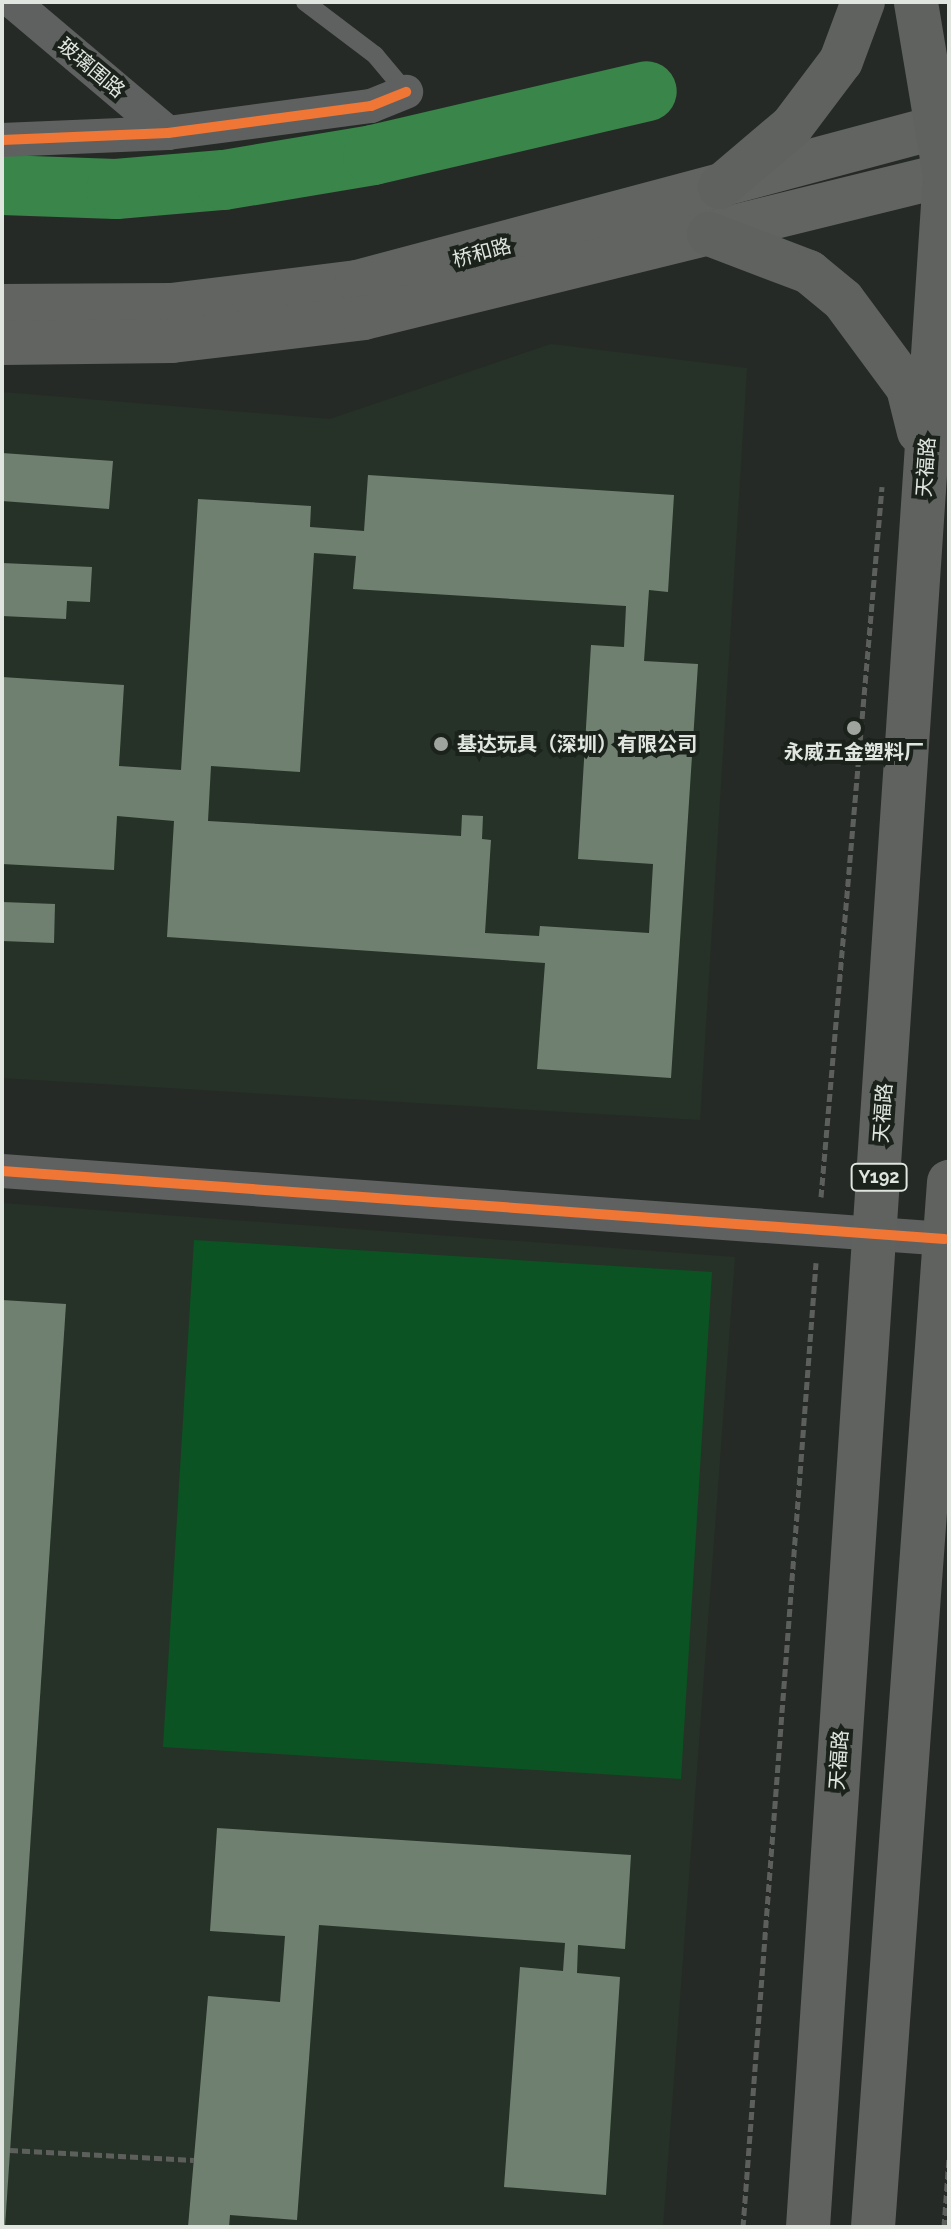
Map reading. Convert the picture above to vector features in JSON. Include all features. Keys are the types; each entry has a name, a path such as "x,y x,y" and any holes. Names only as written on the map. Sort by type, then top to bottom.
{"main road":[{"path":"720,187 792,126 841,61 863,2"},
{"name":"天福路","path":"808,2227 947,175 945,125 916,2"},
{"name":"桥和路","path":"2,306 171,305 357,282 945,125"},
{"name":"桥和路","path":"2,343 270,333 453,299 947,175"},
{"path":"709,234 767,251 843,300 908,388 926,461"},
{"path":"873,2227 949,1182"}],"street":[{"name":"玻璃围路","path":"13,2 168,133"},
{"path":"2,140 168,133 371,106 406,92"},
{"path":"2,1171 945,1239"}],"lane":[{"path":"305,2 375,55 406,92"}],"path":[{"path":"743,2227 818,1232 882,487"},
{"path":"10,2150 194,2160"},
{"path":"944,2227 949,2158"}],"shaded area":[{"path":"551,344 747,368 700,1120 2,1078 2,392 330,419"},
{"path":"2,1203 735,1257 663,2227 2,2227"}],"green space":[{"path":"194,1240 712,1272 681,1779 163,1747"}],"building":[{"path":"2,453 113,461 109,509 2,501"},
{"path":"368,475 674,495 668,592 649,590 644,661 698,664 671,1078 537,1069 545,963 167,937 174,821 117,816 114,870 2,864 2,677 124,685 119,766 181,770 198,499 311,506 310,527 364,531","holes":["314,553 356,556 353,589 626,606 624,647 591,645 578,859 653,864 649,933 540,926 539,936 485,933 491,840 482,839 483,816 462,815 461,836 208,821 211,766 300,772"]},
{"path":"2,563 92,567 90,602 67,601 66,619 2,616"},
{"path":"2,902 55,904 54,943 2,941"},
{"path":"2,1300 66,1304 5,2227 2,2227"},
{"path":"217,1828 631,1855 625,1949 578,1945 577,1973 620,1977 606,2195 504,2187 520,1967 563,1971 565,1943 319,1925 297,2220 230,2215 229,2227 188,2227 208,1996 280,2002 285,1936 210,1931"}],"waterway":[{"path":"2,185 116,189 224,180 373,155 647,91"}],"cycle path":[{"path":"2,140 168,133 371,106 406,92"},
{"path":"2,1171 945,1239"}],"place":[{"name":"永威五金塑料厂","path":"854,728"},
{"name":"基达玩具（深圳）有限公司","path":"441,744"}]}
